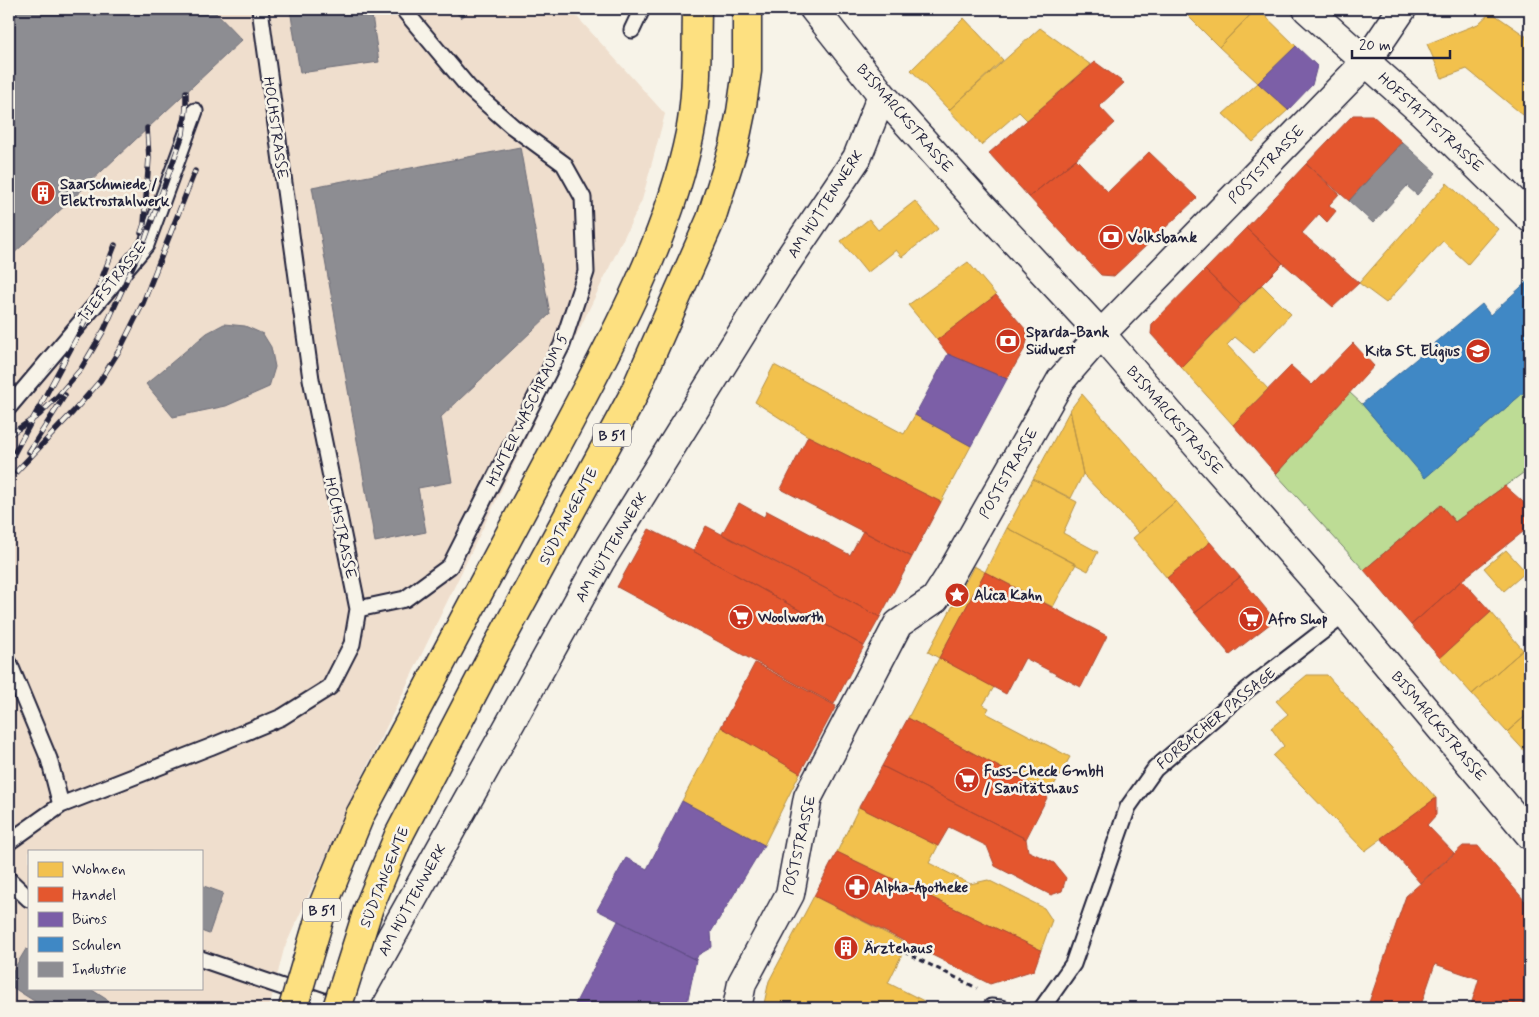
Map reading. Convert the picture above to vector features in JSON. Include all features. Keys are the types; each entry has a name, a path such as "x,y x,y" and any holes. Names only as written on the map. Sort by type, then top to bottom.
{"main road":[{"name":"B 51","path":"292,1008 324,903 360,815 592,378 639,283 670,204 690,134 696,96 697,9"},
{"name":"SÜDTANGENTE","path":"337,1008 369,907 399,836 497,647 632,398 711,218 734,146 741,112 747,71 747,9"},
{"name":"BISMARCKSTRASSE","path":"814,9 882,95 1101,334 1186,434 1345,614 1530,834"},
{"name":"HOFSTATTSTRASSE","path":"1306,9 1429,119 1530,218"},
{"name":"POSTSTRASSE","path":"736,1008 742,983 790,894 808,797 898,624 935,599 1061,380 1101,334 1366,62 1402,9"},
{"name":"AM HÜTTENWERK","path":"352,1008 601,560 778,275 857,158 882,95"}],"lane":[{"name":"HOCHSTRASSE","path":"9,842 61,804 210,748 282,717 330,687 352,644 358,609 311,379 260,9"},
{"name":"HINTER WASCHRAUM 5","path":"358,609 406,599 450,566 562,344 586,272 583,198 564,164 512,126 470,89 403,9"},
{"path":"632,30 642,9"},
{"name":"TIEFSTRASSE","path":"9,407 146,245 195,111"},
{"name":"FORBACHER PASSAGE","path":"1042,1008 1073,964 1128,807 1154,769 1248,689 1345,614"},
{"path":"9,663 49,759 61,804"},
{"path":"9,880 28,898"},
{"path":"202,959 345,1008"}],"path":[{"path":"904,952 981,990 996,1007"}],"shaded area":[{"path":"9,9 570,9 665,114 642,200 365,771 284,949 269,1008 9,1008"}],"green space":[{"path":"1530,387 1530,468 1455,522 1441,505 1364,570 1276,474 1349,392 1362,404 1426,477"}],"building: Wohnen":[{"path":"1194,9 1256,9 1219,47 1187,15"},
{"path":"1256,9 1296,46 1258,83 1219,47"},
{"path":"1491,12 1530,39 1530,106 1523,115 1467,69 1442,78 1427,44 1478,24"},
{"path":"964,18 1003,60 949,110 911,70"},
{"path":"1040,28 1091,65 1027,120 1019,112 981,145 949,110"},
{"path":"1258,83 1288,110 1253,142 1223,114"},
{"path":"1447,183 1498,229 1468,264 1443,241 1386,303 1359,283"},
{"path":"915,201 938,229 902,257 896,250 867,273 841,241 869,219 878,230"},
{"path":"968,262 996,295 937,340 908,305"},
{"path":"1262,285 1291,314 1254,353 1235,337 1227,345 1268,389 1233,425 1181,367"},
{"path":"774,365 904,434 915,415 971,446 941,502 808,436 755,402"},
{"path":"1082,394 1176,501 1139,533 1083,474 1070,410"},
{"path":"1070,410 1083,474 1071,498 1033,479"},
{"path":"1033,479 1077,502 1063,533 1098,552 1088,571 1007,528"},
{"path":"1176,501 1210,542 1167,578 1133,538"},
{"path":"1007,528 1076,564 1053,607 985,572"},
{"path":"1506,550 1526,572 1504,591 1484,568"},
{"path":"974,566 985,572 939,658 928,652"},
{"path":"1491,612 1523,650 1472,694 1440,658"},
{"path":"1523,650 1530,658 1530,712 1507,732 1472,694"},
{"path":"939,658 994,687 983,705 989,708 986,713 1070,757 1049,794 908,718"},
{"path":"1307,675 1327,675 1436,798 1365,851 1273,756 1284,746 1271,728 1288,714 1276,701"},
{"path":"1530,712 1530,757 1507,732"},
{"path":"721,727 800,773 764,845 682,801"},
{"path":"859,807 938,846 929,863 970,884 988,880 1044,908 1052,920 1041,950 837,852"},
{"name":"Ärztehaus","path":"814,896 907,944 888,983 924,1001 920,1008 763,1008 769,981"}],"building: Handel":[{"path":"1095,62 1124,83 1099,106 1115,123 1076,159 1029,197 989,153"},
{"path":"1353,115 1372,115 1402,142 1349,201 1306,164"},
{"name":"Volksbank","path":"1149,152 1197,198 1114,276 1101,275 1029,197 1076,159 1108,192"},
{"path":"1306,164 1339,194 1329,205 1336,211 1327,222 1319,214 1302,233 1359,283 1333,307 1246,228"},
{"path":"1246,228 1283,263 1241,305 1205,270"},
{"path":"1205,270 1241,305 1181,367 1151,334 1152,324"},
{"path":"996,295 1026,330 1028,337 1025,348 1007,379 948,354 937,340"},
{"path":"1353,343 1374,366 1276,474 1233,425 1291,366 1312,385"},
{"path":"808,436 941,502 912,557 781,489"},
{"path":"1505,486 1530,508 1530,520 1523,532 1462,580 1411,625 1364,570 1441,505 1455,522"},
{"path":"739,503 764,517 767,511 850,555 863,531 912,557 880,617 722,534"},
{"path":"706,526 880,617 864,646 693,551"},
{"name":"Woolworth","path":"649,529 693,551 864,646 834,704 617,587"},
{"path":"1210,542 1240,577 1195,613 1167,578"},
{"path":"985,572 1107,636 1081,687 1025,658 1006,694 939,658"},
{"path":"1240,577 1275,620 1230,655 1195,613"},
{"path":"1462,580 1491,612 1440,658 1411,625"},
{"path":"755,663 836,706 800,773 721,727"},
{"name":"Fuss-Check GmbH / Sanitätshaus","path":"908,718 1049,794 1026,839 882,766"},
{"path":"882,766 1026,839 1028,851 1054,863 1066,878 1062,891 1051,895 995,866 987,846 949,827 938,846 859,807"},
{"path":"1436,798 1436,815 1427,825 1454,853 1420,883 1381,838"},
{"path":"1463,846 1478,846 1530,907 1530,1008 1470,1008 1479,979 1435,964 1420,1008 1367,1008 1406,896"},
{"path":"837,852 1041,950 1034,970 990,984 814,896"}],"building: Büros":[{"path":"1296,46 1317,66 1312,85 1288,110 1258,83"},
{"path":"948,354 1007,379 971,446 915,415"},
{"path":"682,801 764,845 711,932 712,947 698,955 696,960 597,910 626,858 647,869"},
{"path":"618,921 696,960 686,1008 578,1008 574,1006"}],"building: Schulen":[{"name":"Kita St. Eligius","path":"1530,279 1530,387 1425,478 1362,404 1482,304 1490,315"}],"building: Industrie":[{"name":"Saarschmiede / Elektrostahlwerk","path":"9,9 212,9 242,40 9,258"},
{"path":"290,9 371,9 379,62 300,73"},
{"path":"453,9 472,9 461,18"},
{"path":"1402,142 1436,173 1417,195 1407,186 1373,223 1349,201"},
{"path":"520,147 550,314 441,417 452,482 418,488 426,532 375,542 312,187"},
{"path":"224,324 245,326 263,334 271,347 275,367 269,387 226,406 173,417 146,384 207,333"},
{"path":"202,885 223,893 209,934 202,931"},
{"path":"26,949 28,950 28,990 92,990 120,1008 45,1008 9,985 9,977"}],"railway":[{"path":"9,435 39,415 57,397 81,369 104,330 146,237 183,134 186,92"},
{"path":"141,233 144,224 149,158 147,128"},
{"path":"16,472 100,381 120,349 143,303 195,171"},
{"path":"9,463 82,328 115,245"},
{"path":"29,452 65,395"}],"place":[{"name":"Saarschmiede / Elektrostahlwerk","path":"43,193"},
{"name":"Volksbank","path":"1111,237"},
{"name":"Sparda-Bank Südwest","path":"1008,341"},
{"name":"Kita St. Eligius","path":"1478,351"},
{"name":"Alica Kahn","path":"957,595"},
{"name":"Woolworth","path":"741,617"},
{"name":"Afro Shop","path":"1251,619"},
{"name":"Fuss-Check GmbH / Sanitätshaus","path":"967,780"},
{"name":"Alpha-Apotheke","path":"857,887"},
{"name":"Ärztehaus","path":"846,948"}]}
